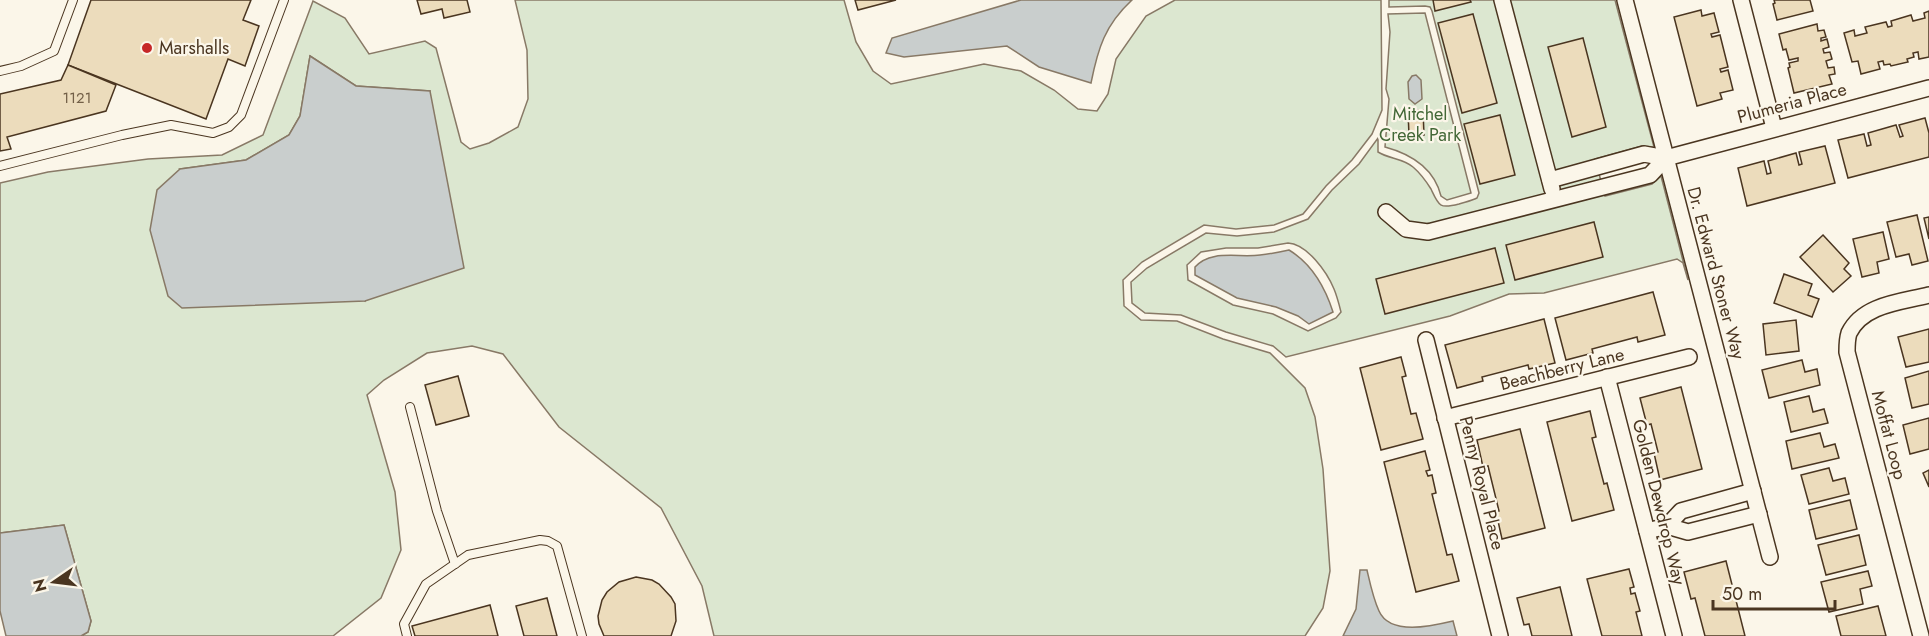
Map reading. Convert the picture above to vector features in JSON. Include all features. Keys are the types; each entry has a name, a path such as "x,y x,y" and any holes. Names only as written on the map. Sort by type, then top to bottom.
{"street":[{"path":"1502,0 1555,200"},
{"name":"Dr. Edward Stoner Way","path":"1625,0 1770,557"},
{"path":"1741,0 1774,128"},
{"name":"Plumeria Place","path":"1666,158 1929,88"},
{"path":"1550,180 1644,154 1666,158"},
{"path":"1386,212 1406,229 1428,232 1650,175 1666,158"},
{"path":"1606,165 1612,185"},
{"name":"Moffat Loop","path":"1922,636 1922,610 1847,352 1848,335 1860,318 1872,310 1929,295"},
{"name":"Penny Royal Place","path":"1426,340 1500,636"},
{"name":"Beachberry Lane","path":"1446,418 1689,357"},
{"name":"Golden Dewdrop Way","path":"1607,378 1674,636"},
{"path":"1667,526 1681,511 1753,491"},
{"path":"1712,503 1717,525"},
{"path":"1691,508 1696,530"},
{"path":"1647,531 1667,526 1688,532 1759,514"}],"lane":[{"path":"0,71 21,66 54,51 73,0"},
{"path":"0,166 171,125 213,133 229,127 241,115 284,0"},
{"path":"410,406 437,511 455,564"},
{"path":"407,636 404,624 426,585 455,564 468,555 540,540 557,546 582,636"}],"green space":[{"path":"515,0 844,0 856,42 873,71 891,84 984,64 1021,71 1054,90 1078,109 1097,111 1108,94 1116,59 1146,16 1175,0 1381,0 1382,110 1372,134 1352,160 1303,214 1274,225 1236,229 1204,225 1142,262 1123,280 1124,306 1141,320 1177,321 1223,339 1270,353 1305,388 1315,417 1323,469 1330,571 1323,608 1305,636 714,636 702,586 661,508 559,427 503,354 472,346 427,353 384,380 367,395 395,492 401,550 381,598 333,636 81,636 88,632 91,621 64,525 0,533 0,183 48,172 148,159 222,155 263,135 313,1 345,18 369,54 425,41 436,48 461,142 470,149 489,143 518,127 528,99 527,50","holes":["310,56 356,86 430,91 365,301 180,169 246,160 289,135 300,116"]},
{"path":"1389,0 1615,0 1654,147 1642,146 1595,159 1605,196 1652,184 1661,176 1688,280 1683,263 1677,259 1544,293 1509,294 1450,316 1286,357 1273,346 1181,315 1145,313 1132,303 1131,282 1147,268 1206,233 1237,236 1274,232 1308,219 1332,190 1359,164 1378,138 1378,152 1413,167 1425,180 1440,205 1452,205 1477,198 1479,193 1432,11 1430,7 1425,6 1389,7","holes":["1288,243 1309,254 1327,275 1341,312 1336,318 1308,331 1273,314 1233,305 1188,280 1187,265 1201,252 1226,248 1258,248"]},
{"name":"Mitchel Creek Park","path":"1425,13 1471,193 1447,200 1441,196 1433,178 1420,164 1404,154 1385,147 1389,99 1386,89 1390,32 1388,14"}],"shaded area":[{"path":"1021,0 1132,0 1115,19 1104,38 1091,83 1039,67 1007,46 904,57 886,53 892,38"},
{"path":"310,56 356,86 430,91 464,268 365,301 182,308 168,296 150,230 157,190 180,169 246,160 289,135 300,116"},
{"path":"1416,75 1421,80 1422,99 1415,104 1409,99 1408,82 1412,76"},
{"path":"1289,250 1317,277 1333,312 1309,324 1298,316 1276,307 1237,298 1195,275 1195,267 1201,261 1209,258 1225,255 1252,256"},
{"path":"64,525 91,621 88,632 81,636 6,636 0,611 0,533"},
{"path":"1360,570 1367,570 1375,601 1384,619 1392,624 1412,627 1453,621 1457,636 1343,636 1356,609"}],"building":[{"path":"91,0 251,0 243,20 259,26 245,66 228,59 206,119 68,65"},
{"path":"417,0 467,0 470,12 444,18 442,9 421,14"},
{"path":"855,0 896,0 858,10"},
{"path":"1433,0 1470,0 1471,2 1435,11"},
{"path":"1774,0 1810,0 1813,11 1777,20"},
{"path":"1701,10 1702,16 1714,13 1719,32 1711,34 1712,37 1720,35 1728,67 1720,69 1721,72 1728,70 1733,90 1720,93 1722,99 1697,106 1674,17"},
{"path":"1929,11 1929,57 1919,59 1918,52 1913,53 1914,57 1907,59 1908,62 1891,66 1890,64 1884,65 1883,61 1878,62 1880,69 1861,74 1858,61 1852,62 1844,33 1854,30 1855,36 1867,33 1865,27 1886,22 1888,27 1892,26 1891,21 1911,15 1913,21 1925,18 1924,13"},
{"path":"1473,14 1497,103 1462,113 1438,23"},
{"path":"1817,24 1818,31 1824,30 1826,37 1821,38 1821,41 1827,39 1829,47 1823,49 1824,53 1830,52 1832,59 1826,61 1828,68 1834,67 1835,74 1829,75 1832,84 1794,93 1788,68 1789,63 1798,61 1798,58 1789,60 1786,49 1783,50 1779,34"},
{"path":"1583,38 1606,127 1572,137 1548,47"},
{"path":"68,65 116,85 106,111 7,137 11,149 0,151 0,94 61,80"},
{"path":"1423,110 1424,135 1409,135 1408,111"},
{"path":"1500,115 1515,175 1480,184 1464,124"},
{"path":"1925,118 1929,133 1929,157 1848,178 1838,140 1864,134 1867,146 1871,145 1868,133 1896,125 1900,137 1903,136 1899,125"},
{"path":"1825,146 1835,183 1747,206 1738,168 1764,161 1767,174 1771,173 1768,161 1796,153 1799,165 1802,164 1799,152"},
{"path":"1917,215 1928,261 1912,265 1909,254 1896,257 1887,222"},
{"path":"1929,217 1929,239 1924,218"},
{"path":"1594,222 1603,257 1515,280 1506,245"},
{"path":"1883,232 1889,259 1877,262 1879,273 1862,277 1853,239"},
{"path":"1823,235 1849,263 1844,269 1851,276 1833,292 1800,257"},
{"path":"1495,248 1504,283 1385,314 1376,279"},
{"path":"1784,274 1812,284 1808,295 1819,299 1812,317 1774,303"},
{"path":"1653,292 1665,335 1638,342 1637,337 1592,349 1593,353 1566,360 1555,318"},
{"path":"1544,319 1555,363 1529,369 1528,365 1482,377 1483,381 1457,388 1445,345"},
{"path":"1796,320 1799,351 1766,355 1763,324"},
{"path":"1929,329 1929,362 1906,367 1898,337"},
{"path":"1401,357 1406,376 1402,377 1411,414 1416,413 1423,439 1381,450 1360,368"},
{"path":"1802,360 1805,372 1817,369 1820,385 1769,398 1762,370"},
{"path":"1929,371 1929,404 1912,408 1905,378"},
{"path":"458,376 469,416 436,425 425,385"},
{"path":"1681,387 1702,469 1660,480 1654,453 1658,452 1651,424 1647,425 1640,398"},
{"path":"1809,396 1813,412 1824,409 1828,423 1791,432 1784,402"},
{"path":"1590,411 1596,437 1592,438 1604,484 1607,483 1614,510 1572,521 1547,422"},
{"path":"1929,418 1929,449 1910,454 1903,425"},
{"path":"1520,429 1545,528 1502,539 1496,512 1499,511 1488,466 1483,467 1477,440"},
{"path":"1820,433 1824,447 1835,444 1839,458 1792,469 1786,441"},
{"path":"1425,451 1430,470 1426,471 1428,476 1432,475 1436,493 1432,494 1447,555 1452,554 1459,581 1416,592 1384,462"},
{"path":"1829,468 1833,481 1845,478 1849,494 1809,504 1801,475"},
{"path":"1929,470 1929,487 1923,473"},
{"path":"1850,500 1857,529 1816,539 1809,510"},
{"path":"1859,535 1866,565 1826,575 1818,545"},
{"path":"1726,561 1745,636 1705,636 1695,598 1691,599 1684,572"},
{"path":"1629,569 1634,587 1630,588 1631,594 1635,593 1640,611 1636,612 1642,636 1602,636 1587,579"},
{"path":"1868,571 1872,586 1860,589 1863,604 1829,612 1821,582"},
{"path":"636,577 659,584 671,597 675,604 676,621 671,636 604,636 598,616 602,600 607,592 619,582"},
{"path":"1560,587 1572,636 1532,636 1529,624 1524,625 1517,598"},
{"path":"547,598 557,636 524,636 516,606"},
{"path":"490,605 498,636 415,636 412,626"},
{"path":"1878,606 1886,636 1841,636 1836,616"}],"place":[{"name":"Marshalls","path":"147,48"}]}
